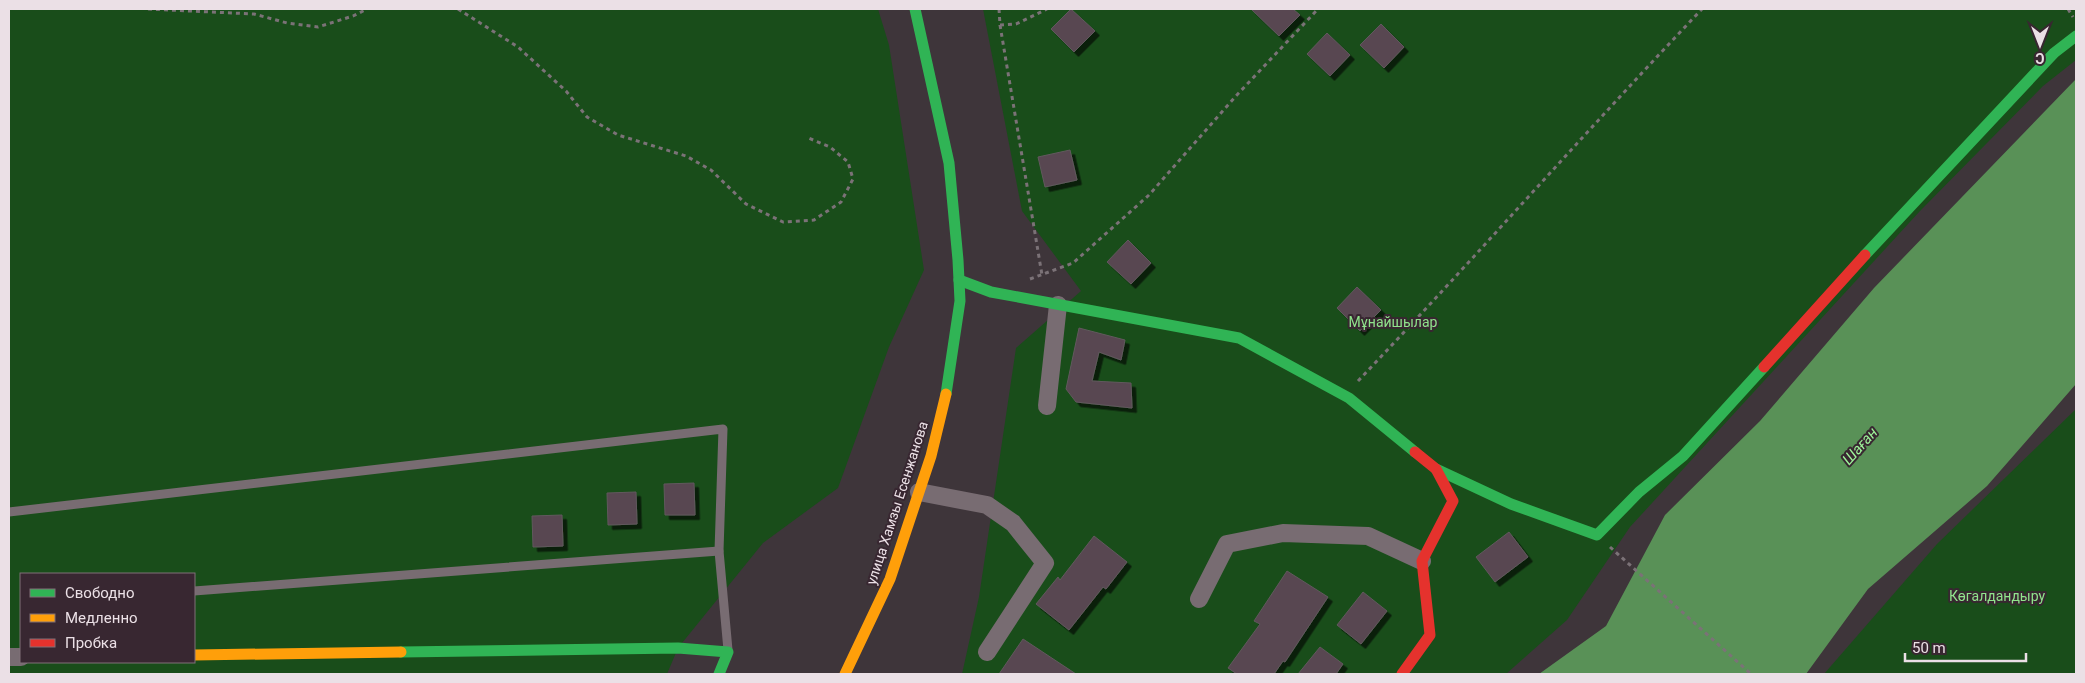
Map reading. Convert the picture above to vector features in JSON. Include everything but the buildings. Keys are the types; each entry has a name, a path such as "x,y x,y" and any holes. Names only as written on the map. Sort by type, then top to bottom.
{"street":[{"name":"улица Хамзы Есенжанова","path":"845,674 890,579 931,456 948,384 960,301 949,163 915,9"},
{"path":"959,280 991,292 1239,338 1344,396 1436,469 1462,479 1499,499 1548,520 1597,535 1639,492 1683,456 1790,340 1838,284 2054,52 2076,36"},
{"path":"1046,406 1058,304"},
{"path":"1402,674 1430,636 1422,561 1453,501 1436,469"},
{"path":"919,492 987,505 1013,523 1045,563 987,652"},
{"path":"1200,599 1227,544 1283,533 1368,536 1422,561"},
{"path":"195,655 678,648 728,652 719,674"}],"lane":[{"path":"9,512 723,429 719,551 728,652"},
{"path":"195,591 719,551"}],"path":[{"path":"148,9 254,14 318,27 337,22 368,9"},
{"path":"458,9 518,47 566,92 586,117 618,135 686,156 711,170 746,204 783,222 814,220 841,202 854,179 848,162 830,147 806,137"},
{"path":"999,9 1000,25 1042,274"},
{"path":"1000,25 1016,24 1047,9"},
{"path":"1025,280 1073,263 1149,195 1235,97 1318,9"},
{"path":"1344,396 1436,299 1610,105 1702,9"},
{"path":"1597,535 1751,674"}],"green space":[{"path":"9,9 878,9 889,45 924,270 889,347 838,488 763,543 678,648 667,674 9,674"},
{"name":"Мұнайшылар","path":"983,9 2076,9 2076,60 2043,86 1920,211 1630,527 1567,620 1506,674 962,674 979,597 1016,348 1081,291 1022,211"},
{"name":"Көгалдандыру","path":"2076,409 2076,674 1824,674 1937,544"}],"water":[{"name":"Шаған","path":"2076,79 2076,384 1987,486 1868,589 1806,674 1539,674 1606,626 1665,515 1760,421 1874,288"}],"traffic: fast":[{"path":"915,9 949,163 958,260 960,301 946,394"},
{"path":"1865,255 2054,53 2076,36"},
{"path":"959,280 991,292 1239,338 1349,398 1415,452"},
{"path":"1436,469 1511,504 1597,535 1639,492 1683,456 1764,367"},
{"path":"401,652 678,648 728,652 719,674"}],"traffic: slow":[{"path":"845,674 890,579 931,456 946,394"},
{"path":"195,655 401,652"}],"traffic: jam":[{"path":"1764,367 1865,255"},
{"path":"1402,674 1430,635 1422,561 1453,501 1436,469 1415,452"}]}
